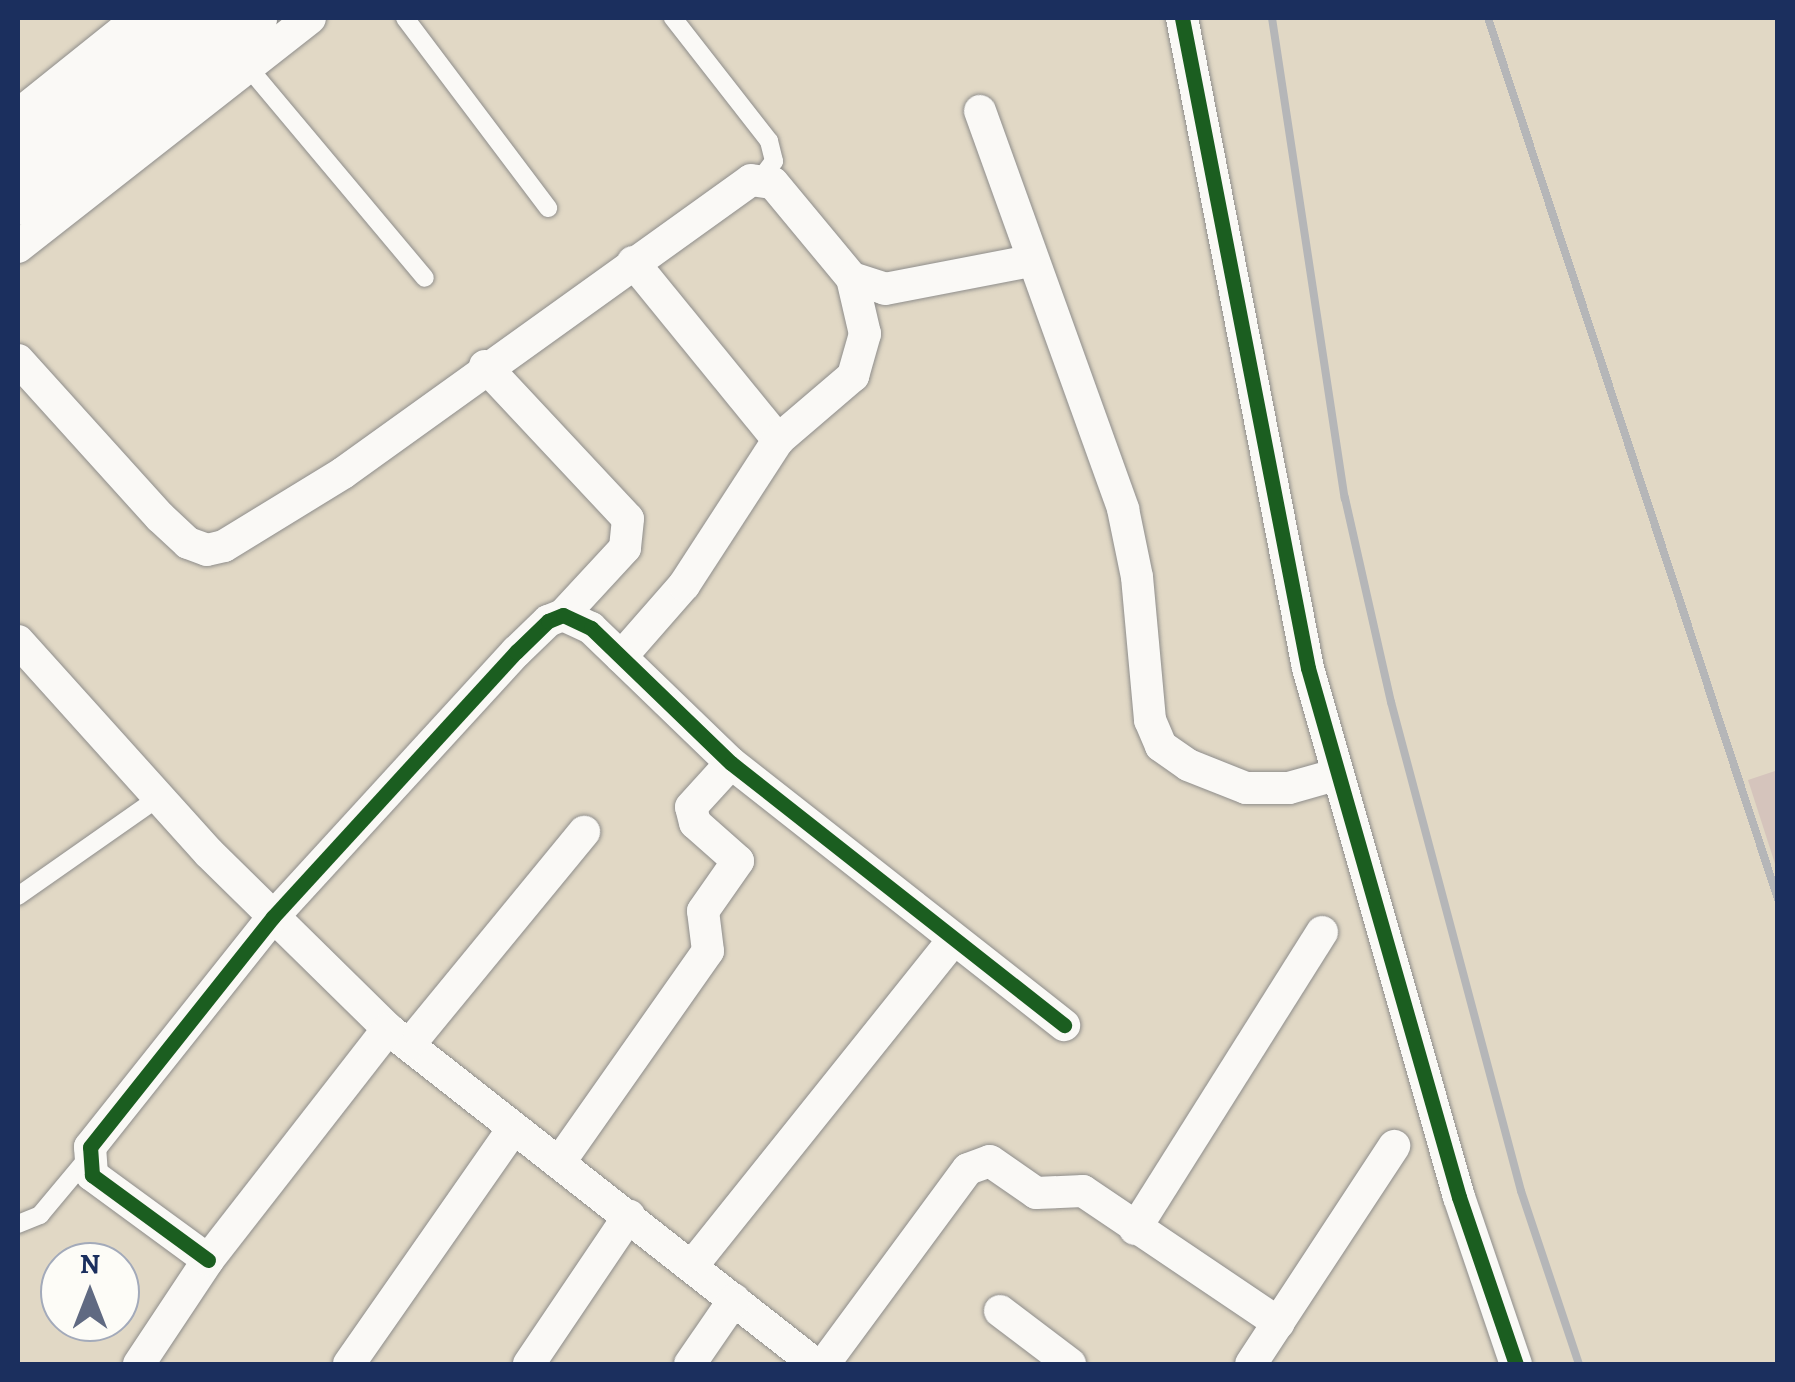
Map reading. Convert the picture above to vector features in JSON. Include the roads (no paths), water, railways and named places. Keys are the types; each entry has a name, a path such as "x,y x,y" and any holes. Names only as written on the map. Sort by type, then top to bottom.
{"main road":[{"path":"18,155 184,18"},
{"path":"18,200 250,42"}],"street":[{"path":"18,115 139,18"},
{"path":"18,247 250,42 310,18"},
{"path":"1182,18 1308,668 1460,1197 1516,1364"},
{"path":"980,111 1030,261 1123,509 1137,578 1150,720 1161,746 1188,764 1246,788 1290,788 1338,774"},
{"path":"18,360 160,516 188,543 207,550 224,546 342,474 632,262 761,178 773,183 852,278 864,356 853,376 778,440 684,585 621,658"},
{"path":"852,278 885,289 929,286 1030,261"},
{"path":"632,262 778,440"},
{"path":"208,1260 92,1175 86,1160 158,1053 273,917 516,652 548,620 563,615 625,548 628,519 485,366"},
{"path":"563,615 578,618 731,763 1064,1025"},
{"path":"18,641 158,798 273,917 398,1037 815,1364"},
{"path":"559,1163 708,951 703,911 738,861 694,824 691,807 731,763"},
{"path":"140,1364 208,1260 398,1037 584,832"},
{"path":"1136,1229 1322,932"},
{"path":"692,1266 953,940"},
{"path":"349,1364 512,1130"},
{"path":"1251,1364 1394,1146"},
{"path":"824,1364 979,1162 1003,1166 1036,1193 1083,1191 1278,1323"},
{"path":"528,1364 629,1216"},
{"path":"690,1364 734,1300"},
{"path":"1000,1311 1070,1364"}],"lane":[{"path":"405,18 548,208"},
{"path":"672,18 769,141 774,161 761,178"},
{"path":"250,42 426,278"},
{"path":"18,896 158,798"},
{"path":"18,1224 40,1215 86,1160"}],"railway":[{"path":"1272,18 1345,498 1391,702 1521,1191 1579,1364"},
{"path":"1488,18 1778,899"}]}
